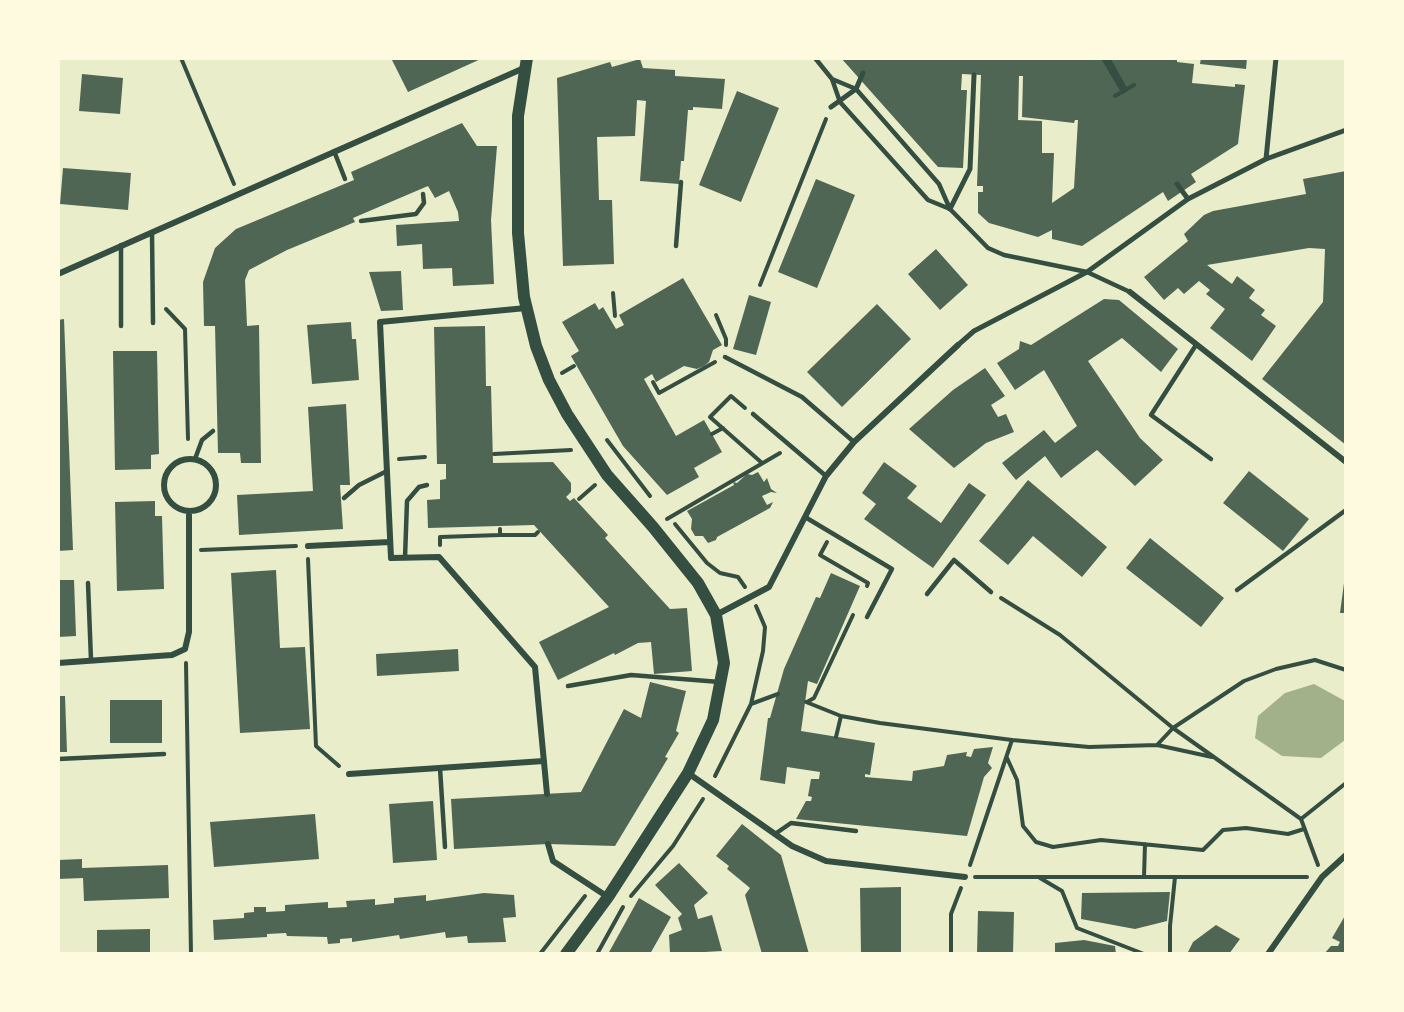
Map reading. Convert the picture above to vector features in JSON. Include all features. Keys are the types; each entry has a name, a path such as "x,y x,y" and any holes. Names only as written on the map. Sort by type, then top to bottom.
{"main road":[{"path":"526,63 518,116 518,233 526,308 549,380 607,476 653,527 698,583 717,615 724,663 713,720 687,773 608,897 566,954"}],"street":[{"path":"1266,159 1276,58"},
{"path":"58,274 526,63"},
{"path":"831,107 856,89 863,73"},
{"path":"950,209 970,169 974,75"},
{"path":"717,615 769,587 826,476 854,442 974,332 1087,272 1188,199 1266,159 1346,130"},
{"path":"1177,184 1188,199"},
{"path":"1130,292 1346,462"},
{"path":"526,308 380,322 391,558 439,557 535,667 547,794"},
{"path":"192,459 213,472 216,492 208,504 189,512 170,502 164,482 175,464 192,459"},
{"path":"58,663 172,655 185,649 189,632 189,512"},
{"path":"308,546 390,542"},
{"path":"349,774 544,762"},
{"path":"687,773 792,846 826,861 965,877"},
{"path":"548,844 553,861 608,897"},
{"path":"1268,954 1322,878 1346,855"}],"lane":[{"path":"815,58 832,78 840,102 928,200 950,209"},
{"path":"832,78 856,89 939,184 950,209 988,248 1004,255 1087,272 1130,292"},
{"path":"334,151 345,179"},
{"path":"676,246 681,182"},
{"path":"361,221 417,214 424,203 423,194"},
{"path":"152,232 153,323"},
{"path":"121,245 121,326"},
{"path":"1196,345 1151,415 1211,459"},
{"path":"725,357 802,397 854,442"},
{"path":"753,414 826,476"},
{"path":"192,459 202,440 213,431"},
{"path":"344,498 359,485 387,471"},
{"path":"405,558 407,501 418,487 427,485"},
{"path":"1237,590 1346,510"},
{"path":"805,517 892,569 867,617"},
{"path":"927,594 954,560 991,592"},
{"path":"88,583 91,660"},
{"path":"568,686 631,675 720,682"},
{"path":"58,759 164,754"},
{"path":"440,768 445,847"},
{"path":"775,834 791,823 856,831"}],"path":[{"path":"181,58 237,193"},
{"path":"1103,58 1124,90"},
{"path":"1108,58 1124,90"},
{"path":"1115,96 1134,86"},
{"path":"760,285 831,107"},
{"path":"613,293 615,316"},
{"path":"165,308 184,329 192,459"},
{"path":"653,382 659,393 725,357 726,339 716,315"},
{"path":"558,363 561,374 568,384"},
{"path":"561,374 574,366"},
{"path":"753,414 731,396 710,417 762,463"},
{"path":"712,434 723,428"},
{"path":"602,433 622,463 656,502"},
{"path":"564,441 575,459"},
{"path":"669,518 791,446"},
{"path":"494,454 589,449"},
{"path":"500,453 500,461"},
{"path":"386,460 425,457"},
{"path":"588,477 602,494"},
{"path":"662,510 707,563 720,573 738,578 752,596"},
{"path":"439,557 440,537 500,532 535,535 538,532"},
{"path":"832,533 820,555 868,583 863,593"},
{"path":"188,551 308,546 316,746 349,774"},
{"path":"965,877 1322,878 1301,819 1173,728 1060,635 991,592"},
{"path":"855,611 814,698 806,702 841,716 1012,740 1089,747 1156,746 1215,758"},
{"path":"185,649 191,954"},
{"path":"1156,746 1173,728 1244,681 1276,669 1315,660 1346,670"},
{"path":"751,704 778,694"},
{"path":"836,737 841,716"},
{"path":"951,954 951,914 1012,740"},
{"path":"1007,758 1017,780 1018,804 1023,826 1036,842 1053,847 1101,840 1203,850 1223,830 1246,828 1288,834 1304,829"},
{"path":"1301,819 1346,783"},
{"path":"1144,877 1145,844"},
{"path":"1038,876 1062,891 1077,928 1144,954"},
{"path":"1170,954 1170,926 1175,877"},
{"path":"540,954 593,887"}],"shaded area":[{"path":"1314,684 1345,701 1345,740 1321,758 1282,756 1255,738 1258,716 1285,693"}],"building":[{"path":"391,58 483,58 408,92"},
{"path":"841,58 1177,58 1177,62 1194,64 1192,83 1235,87 1235,84 1245,85 1238,144 1191,174 1196,182 1168,201 1163,192 1082,246 1052,239 1052,230 1038,237 989,223 978,213 978,192 983,192 983,186 977,186 981,75 962,74 961,90 967,90 963,168 938,167","holes":["1019,76 1023,76 1022,117 1074,123 1078,120 1074,188 1052,203 1054,153 1042,153 1042,121 1018,120"]},
{"path":"1201,58 1247,58 1246,69 1200,64"},
{"path":"640,59 643,68 675,70 675,76 725,79 722,109 693,107 693,110 688,110 684,161 681,161 679,184 640,181 646,101 637,100 635,136 597,137 599,200 612,200 614,264 563,266 557,78 610,62 612,67"},
{"path":"82,74 123,78 120,114 79,111"},
{"path":"737,91 779,108 741,202 699,185"},
{"path":"462,123 477,146 497,146 491,220 494,284 453,286 452,268 423,269 422,244 397,246 396,225 459,221 458,212 449,191 435,198 428,186 353,218 355,222 287,250 249,270 245,280 247,326 259,325 261,463 241,463 240,453 218,453 215,326 204,326 203,282 215,248 236,229 354,180 351,172"},
{"path":"63,168 131,173 128,210 60,204"},
{"path":"1346,171 1346,445 1262,379 1323,302 1325,249 1309,248 1207,265 1232,284 1237,276 1255,290 1249,298 1265,310 1261,315 1276,326 1252,361 1210,328 1225,309 1206,294 1210,290 1199,281 1184,294 1178,288 1164,300 1144,277 1188,241 1184,234 1204,215 1213,211 1306,194 1303,179"},
{"path":"816,179 855,195 817,288 778,272"},
{"path":"936,249 968,285 940,310 908,274"},
{"path":"401,271 403,310 381,311 369,272"},
{"path":"683,278 722,345 713,350 709,362 704,366 697,369 684,366 656,382 652,374 644,379 676,436 704,420 722,452 694,468 699,477 667,495 623,446 571,356 579,351 562,322 595,303 599,310 603,307 616,329 624,325 619,315"},
{"path":"749,295 771,302 756,355 733,349"},
{"path":"1104,299 1119,300 1178,349 1161,372 1122,338 1088,361 1140,438 1163,460 1135,486 1097,450 1061,478 1045,456 1016,480 1002,463 1044,430 1055,443 1077,426 1044,370 1015,390 997,363 1019,349 1020,341 1031,345"},
{"path":"877,304 911,339 842,407 807,372"},
{"path":"64,319 73,550 58,551 58,320"},
{"path":"351,322 352,339 356,339 359,380 312,384 307,325"},
{"path":"485,326 486,386 491,386 493,463 553,462 571,483 571,492 566,497 570,501 574,498 608,535 605,538 670,609 687,608 692,671 654,674 651,642 638,643 558,680 539,642 609,607 534,525 428,528 427,500 440,499 440,480 446,479 446,464 437,464 434,327"},
{"path":"113,351 157,351 159,454 151,455 151,469 115,470"},
{"path":"985,368 1005,396 991,405 998,417 1006,414 1014,432 986,443 954,468 909,429 953,390"},
{"path":"346,404 350,485 340,485 343,529 239,535 237,495 313,491 308,407"},
{"path":"884,462 917,486 907,498 941,523 969,483 986,495 933,568 864,519 876,504 862,493"},
{"path":"1249,471 1309,519 1283,551 1223,503"},
{"path":"758,472 764,482 767,478 771,489 777,493 771,492 762,496 767,505 773,502 770,508 708,543 703,536 695,536 691,529 692,519 687,511 734,485 733,482 737,483 747,474 752,475"},
{"path":"1028,480 1107,547 1082,577 1033,536 1008,565 979,541"},
{"path":"155,501 155,516 162,516 164,589 117,591 115,502"},
{"path":"1150,538 1224,598 1201,627 1126,568"},
{"path":"276,570 280,648 305,647 310,729 240,733 231,573"},
{"path":"831,573 860,586 817,684 808,681 801,731 875,743 870,775 865,774 865,777 912,781 913,771 944,766 947,755 967,752 966,756 971,757 974,749 993,747 988,763 992,768 984,777 967,836 796,819 806,801 811,801 812,797 808,796 811,779 819,779 820,772 787,767 785,784 760,780 768,718 770,718 784,669 816,597 820,598"},
{"path":"58,580 74,580 76,636 58,637"},
{"path":"1344,583 1346,583 1346,613 1340,613"},
{"path":"458,649 459,671 377,676 376,654"},
{"path":"650,682 686,691 676,731 679,733 665,757 668,758 615,846 548,844 454,849 451,799 581,792 624,709 641,718"},
{"path":"58,696 65,696 67,752 58,752"},
{"path":"110,700 162,700 162,743 110,743"},
{"path":"433,801 437,860 393,863 389,804"},
{"path":"315,814 319,859 214,867 210,822"},
{"path":"742,824 781,855 809,954 762,954 745,895 750,888 727,869 729,866 716,856"},
{"path":"82,859 82,868 168,865 169,898 84,901 83,878 58,879 58,860"},
{"path":"679,863 708,893 694,905 698,919 712,915 722,951 670,954 669,935 682,930 678,918 682,914 655,885"},
{"path":"901,887 901,954 861,954 860,888"},
{"path":"1170,892 1167,921 1135,929 1081,919 1082,893"},
{"path":"484,893 514,895 516,917 503,918 506,942 468,943 467,936 446,938 445,932 400,939 399,935 352,942 352,938 340,939 340,943 328,944 327,937 287,936 286,933 267,934 267,937 214,940 213,920 244,918 244,913 254,912 254,907 266,907 266,912 285,911 285,905 328,902 328,908 347,907 346,901 375,899 375,905 394,903 394,898 426,895 426,901"},
{"path":"639,898 671,917 650,954 608,954"},
{"path":"978,911 1014,912 1013,954 977,954"},
{"path":"1346,914 1346,954 1324,954 1331,946 1338,946 1340,942 1332,938"},
{"path":"1216,925 1240,939 1229,954 1187,954 1193,942"},
{"path":"150,929 150,954 97,954 97,930"},
{"path":"1084,940 1115,946 1116,954 1055,954 1055,943"}]}
